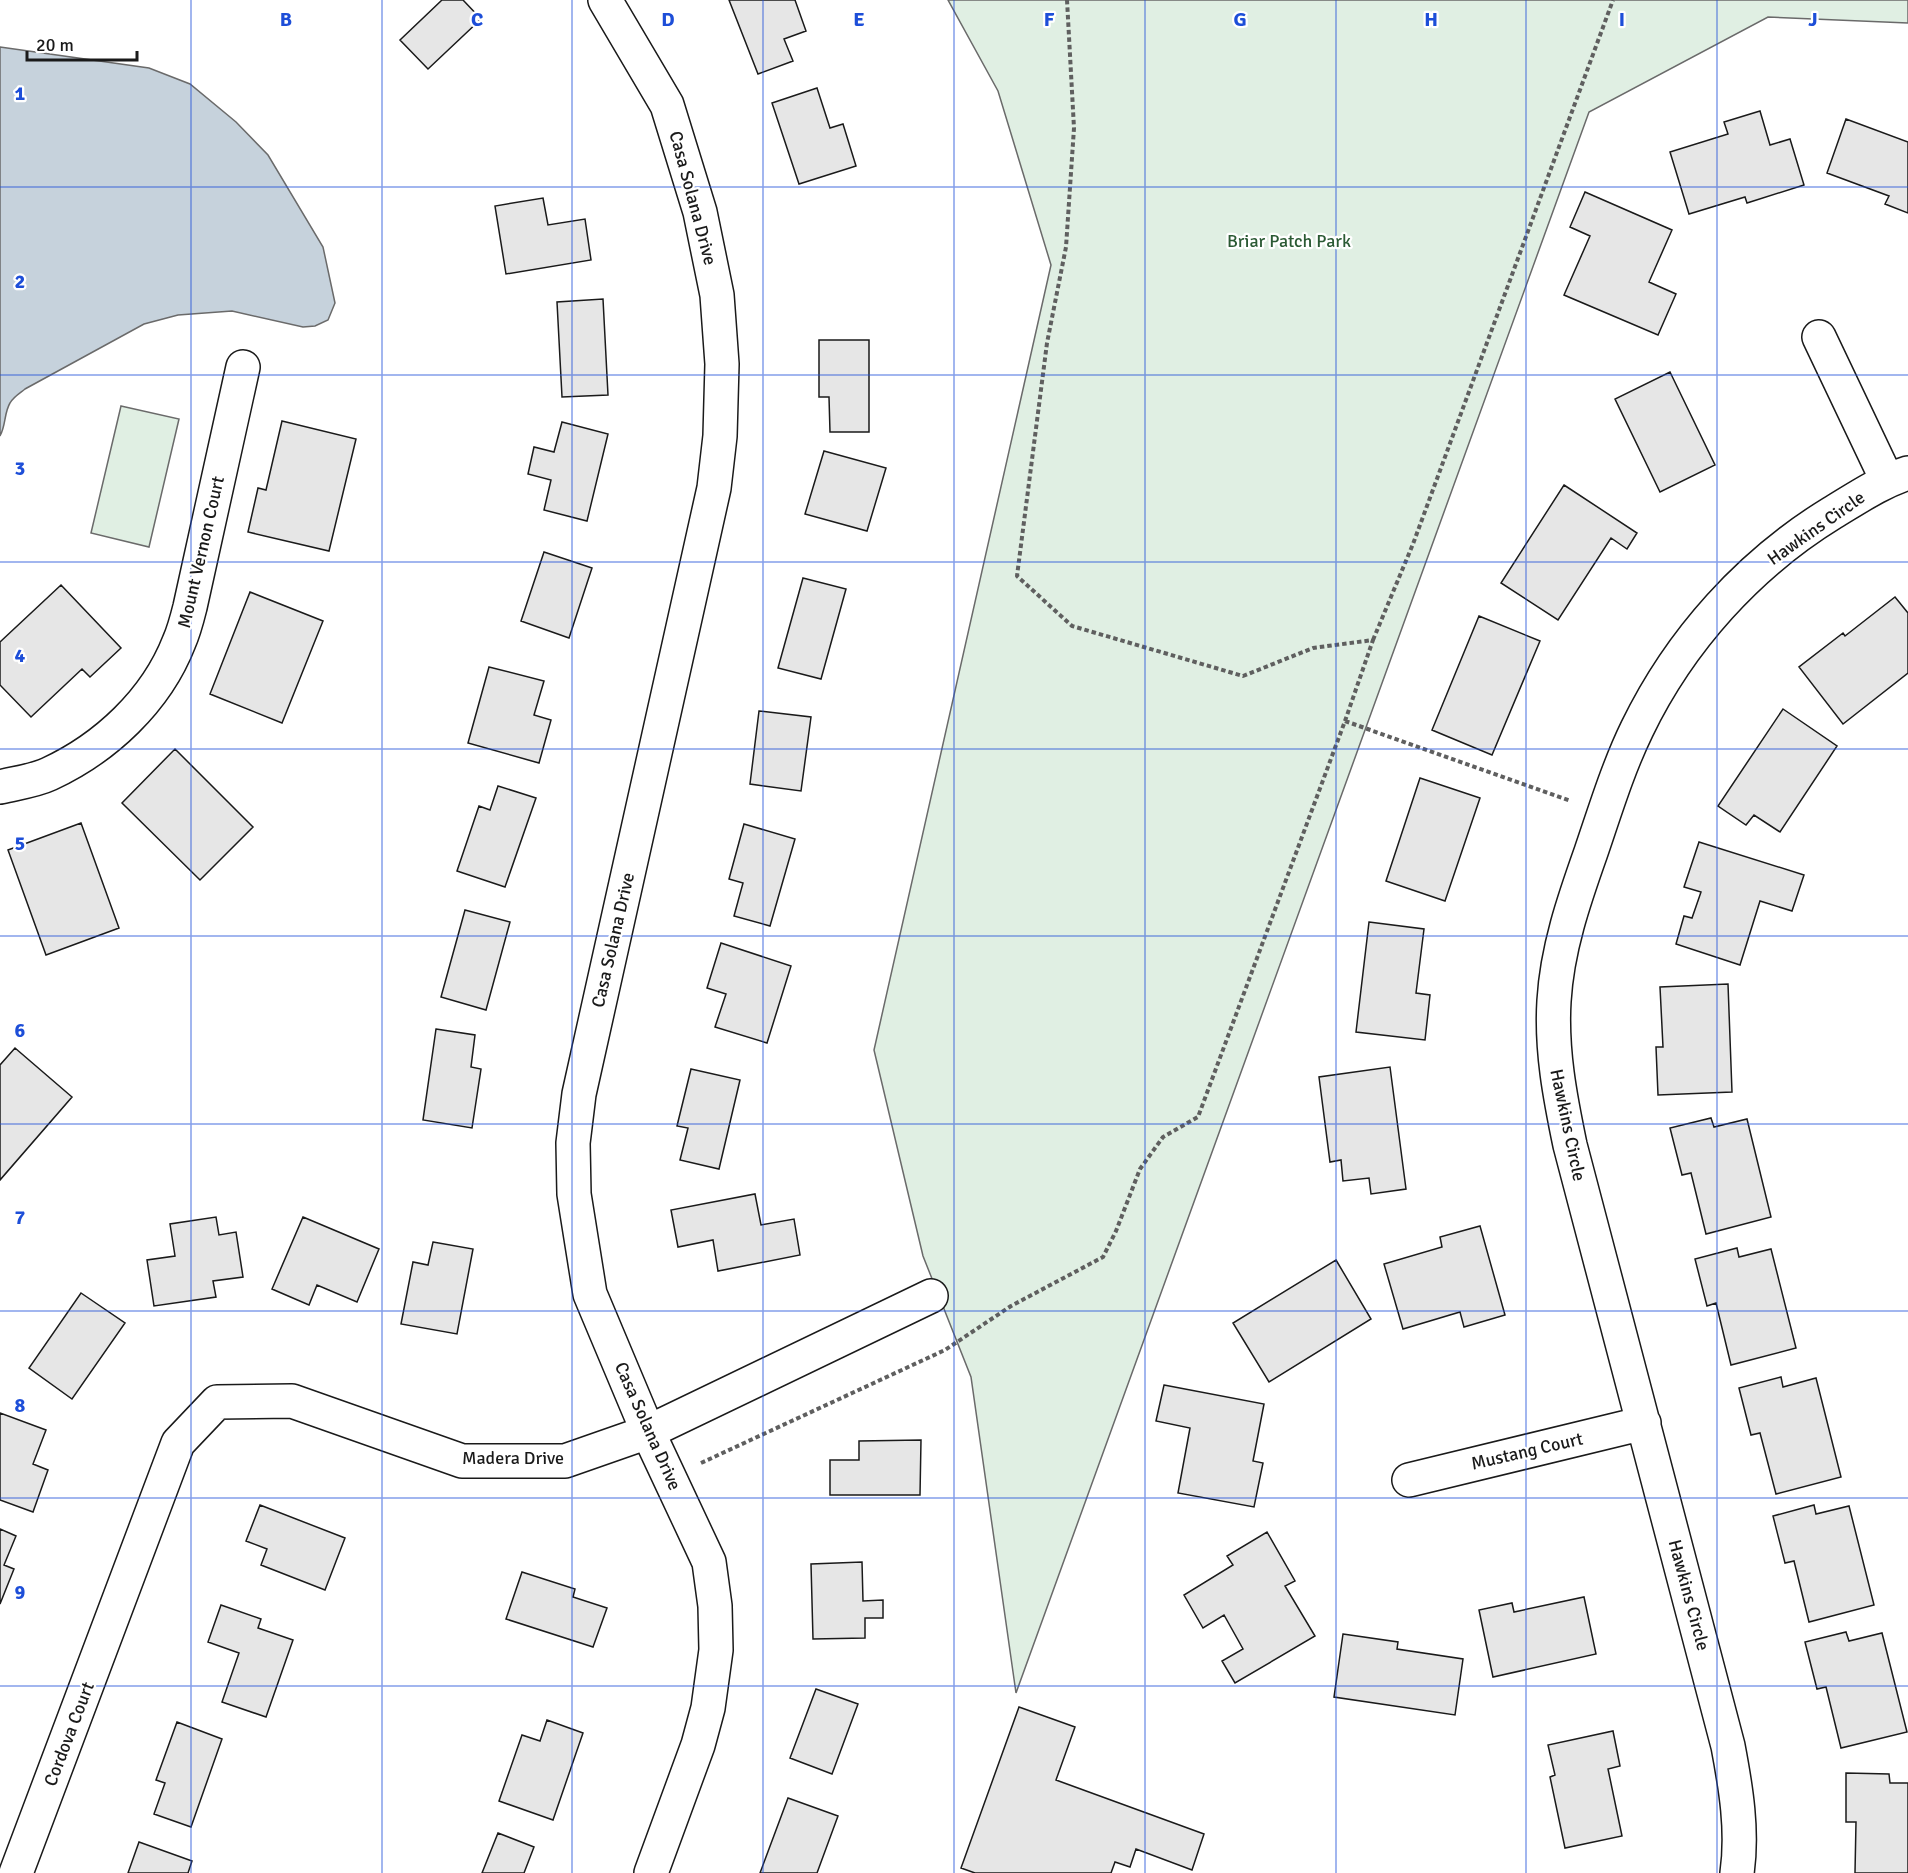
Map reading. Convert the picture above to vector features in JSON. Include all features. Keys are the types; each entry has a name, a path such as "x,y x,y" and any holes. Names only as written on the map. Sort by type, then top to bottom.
{"street":[{"name":"Casa Solana Drive","path":"605,0 667,105 700,212 717,295 722,364 720,436 714,488 579,1094 573,1143 574,1194 590,1294 648,1431 709,1562 715,1606 716,1650 708,1708 698,1745 651,1873"},
{"name":"Hawkins Circle","path":"1737,1873 1739,1827 1728,1746 1570,1144 1557,1081 1554,1000 1561,947 1570,913 1604,812 1637,729 1670,670 1698,632 1737,588 1783,547 1814,525 1897,476 1819,337"},
{"name":"Mount Vernon Court","path":"0,787 47,776 83,755 117,730 142,704 163,674 179,643 190,607 243,367"},
{"name":"Madera Drive","path":"121,1596 178,1443 217,1402 292,1401 462,1461 565,1461 648,1431 931,1296"},
{"name":"Mustang Court","path":"1410,1480 1644,1423"},
{"name":"Cordova Court","path":"16,1873 121,1596"}],"path":[{"path":"1067,0 1074,128 1066,247 1047,343 1017,576 1072,626 1243,676 1313,648 1373,640"},
{"path":"670,1477 945,1350 1011,1306 1103,1257 1116,1231 1140,1169 1163,1137 1198,1117 1373,640 1417,532 1613,0"},
{"path":"1345,721 1604,812"}],"green space":[{"name":"Briar Patch Park","path":"948,0 1908,0 1908,23 1768,17 1589,112 1016,1693 971,1377 923,1256 874,1050 1051,265 998,91"},
{"path":"121,406 179,419 149,547 91,533"}],"shaded area":[{"path":"0,47 149,68 190,84 236,122 268,155 323,247 335,303 328,320 315,326 303,327 232,311 178,315 144,324 25,389 13,399 8,407 0,436"}],"building":[{"path":"442,0 463,0 481,19 428,69 400,40"},
{"path":"729,0 795,0 806,31 784,39 793,61 758,74"},
{"path":"817,88 830,128 843,124 856,166 799,184 772,103"},
{"path":"1760,111 1770,145 1790,139 1804,185 1747,203 1745,197 1689,214 1670,152 1728,134 1724,122"},
{"path":"1846,119 1908,142 1908,213 1885,204 1889,196 1827,173"},
{"path":"1585,192 1672,230 1649,282 1676,294 1658,335 1564,295 1590,236 1570,227"},
{"path":"543,198 548,225 585,219 591,260 506,274 495,206"},
{"path":"603,299 608,395 562,397 557,302"},
{"path":"819,340 869,340 869,432 830,432 829,397 819,397"},
{"path":"1670,372 1715,465 1660,492 1615,399"},
{"path":"282,421 356,439 329,551 248,532 258,488 266,490"},
{"path":"562,422 608,434 587,521 544,510 551,480 528,474 534,447 554,452"},
{"path":"824,451 886,468 867,531 805,514"},
{"path":"1564,485 1637,533 1627,549 1611,538 1558,620 1501,583"},
{"path":"544,552 592,568 569,638 521,621"},
{"path":"803,578 846,589 821,679 778,668"},
{"path":"61,585 121,648 90,677 82,669 31,717 0,685 0,642"},
{"path":"250,592 323,621 282,723 210,694"},
{"path":"1895,597 1908,613 1908,673 1843,724 1799,667 1843,633 1845,636"},
{"path":"1479,616 1540,641 1492,755 1432,730"},
{"path":"489,667 544,681 534,715 551,720 539,763 468,743"},
{"path":"1783,709 1837,746 1780,832 1754,815 1746,825 1718,806"},
{"path":"759,711 811,717 801,791 750,784"},
{"path":"175,749 253,827 200,880 122,803"},
{"path":"1420,778 1480,798 1445,901 1386,881"},
{"path":"498,786 536,798 505,887 457,871 479,806 490,810"},
{"path":"81,823 119,928 46,955 8,850"},
{"path":"744,824 795,839 770,926 734,916 743,883 729,879"},
{"path":"1699,842 1804,875 1792,911 1760,901 1740,965 1676,944 1684,916 1692,918 1701,892 1684,887"},
{"path":"465,910 510,922 486,1010 441,997"},
{"path":"1369,922 1424,929 1416,993 1430,995 1425,1040 1356,1032"},
{"path":"721,943 791,966 767,1043 715,1027 726,994 707,988"},
{"path":"1728,984 1732,1092 1658,1095 1656,1047 1663,1047 1660,987"},
{"path":"436,1029 475,1035 471,1067 481,1069 472,1128 423,1120"},
{"path":"15,1048 72,1097 0,1180 0,1065"},
{"path":"1390,1067 1406,1189 1371,1194 1369,1178 1343,1181 1341,1160 1330,1162 1319,1077"},
{"path":"691,1069 740,1080 719,1169 680,1160 688,1128 677,1126"},
{"path":"1711,1118 1714,1127 1747,1119 1771,1217 1706,1234 1691,1173 1682,1175 1670,1128"},
{"path":"755,1194 761,1225 794,1219 800,1255 718,1271 713,1240 678,1247 671,1210"},
{"path":"216,1217 219,1235 236,1232 243,1277 213,1281 216,1297 154,1306 147,1260 175,1256 170,1224"},
{"path":"303,1217 379,1249 357,1302 317,1285 309,1305 272,1289"},
{"path":"1480,1226 1505,1315 1464,1327 1460,1312 1403,1329 1384,1264 1442,1247 1440,1237"},
{"path":"433,1242 473,1249 457,1334 401,1324 413,1262 428,1265"},
{"path":"1737,1248 1739,1257 1771,1249 1796,1348 1731,1365 1716,1303 1707,1306 1695,1259"},
{"path":"1336,1260 1371,1319 1269,1382 1233,1323"},
{"path":"81,1293 125,1323 72,1399 29,1368"},
{"path":"1781,1377 1783,1387 1816,1378 1841,1477 1776,1494 1760,1433 1751,1435 1739,1388"},
{"path":"1164,1385 1264,1404 1253,1461 1263,1463 1254,1507 1178,1493 1190,1428 1156,1421"},
{"path":"0,1413 46,1430 33,1464 48,1470 33,1512 0,1500"},
{"path":"921,1440 920,1495 830,1495 830,1460 859,1460 859,1441"},
{"path":"260,1505 345,1538 325,1590 261,1565 267,1549 246,1541"},
{"path":"1814,1505 1816,1514 1849,1506 1874,1605 1809,1622 1794,1561 1785,1563 1773,1516"},
{"path":"0,1529 16,1536 4,1565 14,1569 0,1604"},
{"path":"1267,1532 1295,1581 1285,1586 1315,1636 1235,1683 1222,1661 1243,1649 1224,1615 1203,1628 1184,1595 1233,1565 1227,1556"},
{"path":"862,1562 863,1601 883,1600 883,1618 865,1618 865,1638 813,1639 811,1564"},
{"path":"522,1572 575,1589 573,1597 607,1608 593,1647 506,1619"},
{"path":"1584,1597 1596,1654 1493,1677 1479,1610 1512,1603 1514,1612"},
{"path":"221,1605 261,1619 258,1628 293,1640 266,1717 222,1702 239,1653 208,1642"},
{"path":"1846,1632 1849,1641 1882,1633 1907,1732 1841,1748 1826,1687 1817,1689 1805,1642"},
{"path":"1343,1634 1398,1642 1397,1649 1463,1659 1455,1715 1334,1697"},
{"path":"816,1689 858,1704 832,1774 790,1758"},
{"path":"1019,1707 1075,1727 1056,1780 1204,1834 1192,1870 1136,1849 1130,1867 1115,1862 1111,1873 975,1873 961,1868"},
{"path":"547,1720 583,1733 553,1820 499,1801 522,1735 540,1741"},
{"path":"177,1722 222,1739 191,1827 154,1814 165,1783 156,1780"},
{"path":"1613,1731 1620,1766 1608,1769 1622,1836 1565,1848 1550,1777 1555,1775 1548,1745"},
{"path":"1846,1773 1889,1774 1890,1783 1908,1783 1908,1873 1855,1873 1856,1822 1846,1822"},
{"path":"788,1798 838,1816 817,1873 760,1873"},
{"path":"498,1833 534,1847 524,1873 482,1873"},
{"path":"139,1842 192,1861 188,1873 128,1873"}]}
